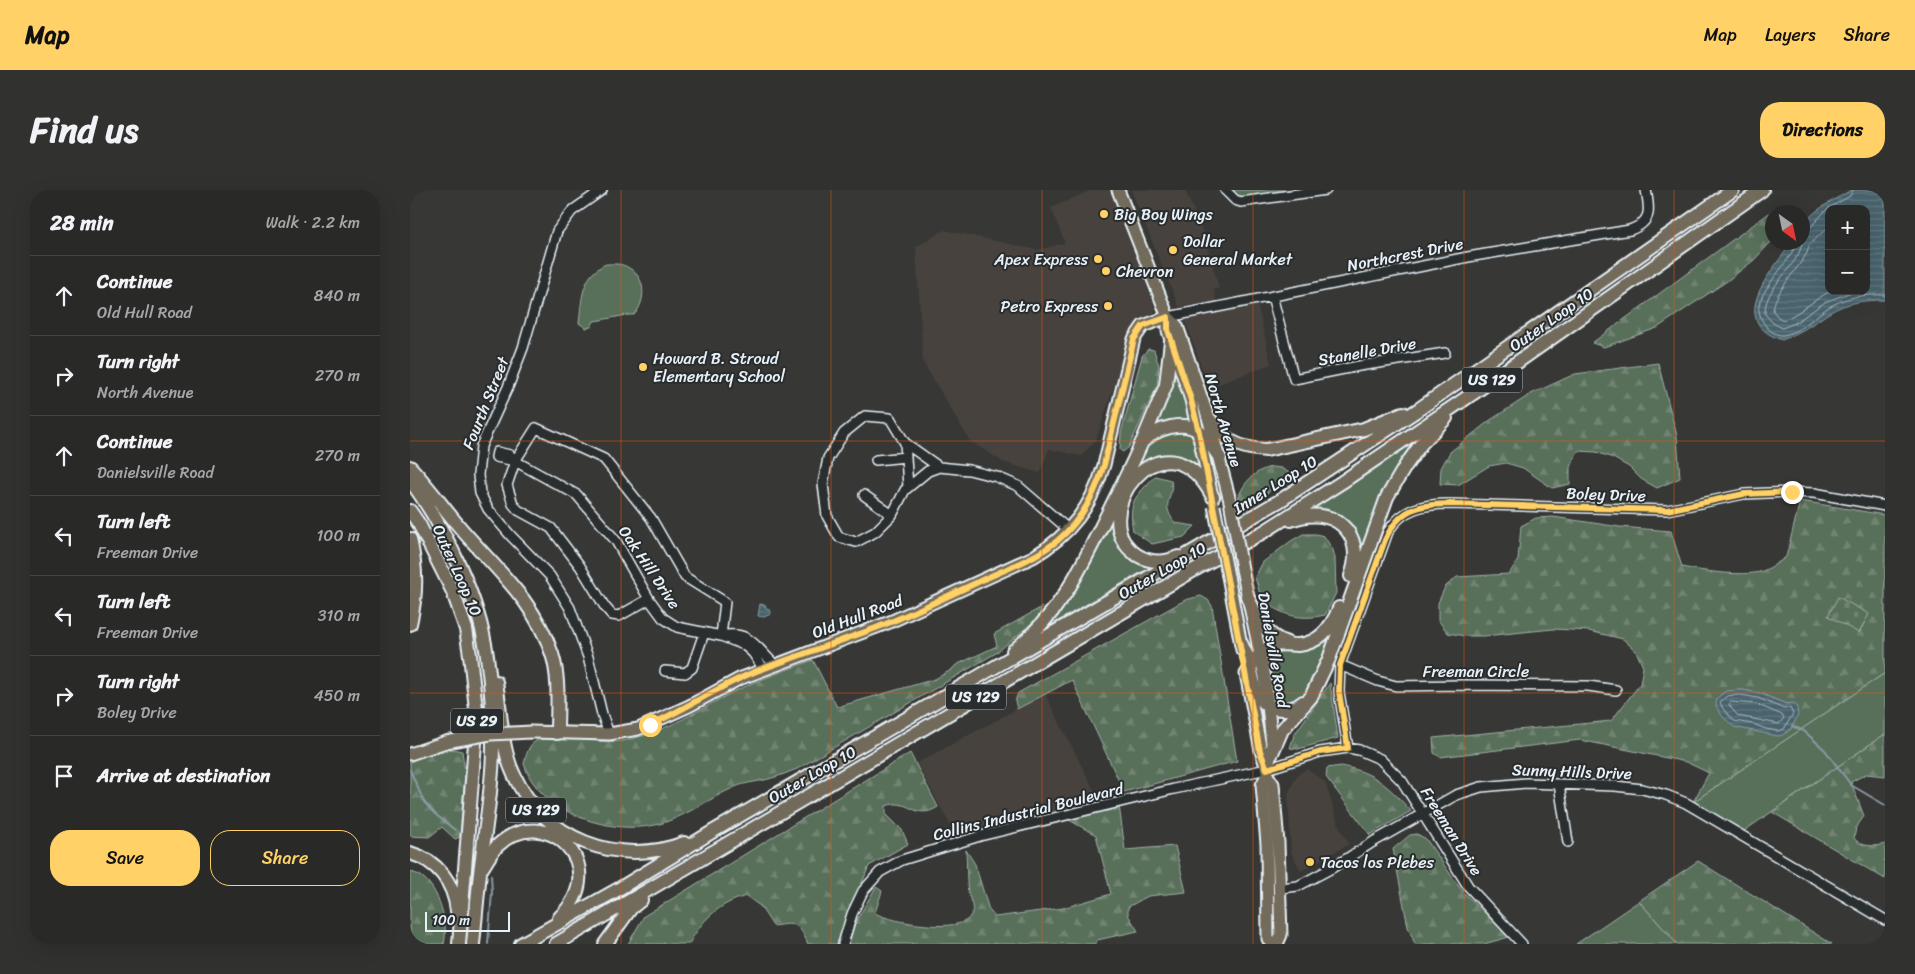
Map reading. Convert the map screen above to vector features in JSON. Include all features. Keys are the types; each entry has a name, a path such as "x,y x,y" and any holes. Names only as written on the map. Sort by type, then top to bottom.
{"highway":[{"name":"Inner Loop 10","path":"712,832 1203,547 1326,472 1733,190"},
{"name":"Outer Loop 10","path":"556,944 1177,580 1265,531 1475,392 1762,190"},
{"path":"982,676 1033,635 1059,605 1081,568 1142,442 1166,385 1171,341"},
{"path":"1208,417 1223,436 1237,445 1251,449 1274,449 1364,429 1398,416 1459,381"},
{"path":"1271,755 1282,730 1311,696 1329,659 1388,497 1406,465 1421,444 1475,392"},
{"path":"1142,442 1168,427 1187,427 1199,432 1220,458"},
{"path":"1203,547 1172,560 1154,561 1146,559 1131,551 1125,543 1120,535 1118,516 1125,494 1133,480 1145,468 1157,463 1178,462 1195,471 1204,483 1213,502"},
{"path":"410,467 463,532 502,572 519,594 545,636 554,667 557,733"},
{"name":"US 29","path":"410,480 454,552 471,595 482,630 487,656 493,748 487,822 473,944"},
{"name":"Outer Loop 10","path":"410,511 419,524 453,592 466,629 470,655 477,718 459,944"},
{"path":"1248,672 1260,654 1276,644 1297,645 1311,642 1323,635 1331,626 1356,559 1356,551 1345,528 1335,520 1322,515 1314,514 1299,517 1265,531"},
{"path":"410,539 416,564 415,599 410,624"},
{"path":"1248,596 1266,630 1277,639 1290,644"},
{"name":"US 129","path":"482,630 492,655 507,754 512,769 524,794 535,809 545,818 586,844 623,852 661,850 675,847 712,832"},
{"path":"1241,643 1247,656 1248,672 1255,692 1261,700 1276,709 1289,709 1296,708 1311,696"},
{"path":"480,873 496,848 505,840 520,832 533,830 547,833 560,839 572,852 580,875 580,883 573,902 560,917 522,943"},
{"path":"522,943 617,890 712,832"},
{"path":"410,853 429,862 447,880 455,898 459,944"},
{"path":"604,944 631,908 657,886 688,866"}],"main road":[{"name":"North Avenue","path":"1118,190 1168,317 1168,330 1191,400 1199,432 1221,543"},
{"name":"Old Hull Road","path":"410,754 446,742 490,734 531,732 609,734 638,729 689,706 739,679 769,666 890,622 1033,557 1069,530 1088,505 1100,479 1134,339 1143,326 1168,317"},
{"name":"North Avenue","path":"1168,317 1177,326 1208,417 1220,458 1237,538"},
{"name":"Danielsville Road","path":"1237,538 1269,706 1271,755 1262,785 1267,844 1268,939 1272,944"},
{"name":"Danielsville Road","path":"1221,543 1241,643"},
{"name":"Danielsville Road","path":"1248,672 1260,751 1273,784 1280,888 1281,935 1277,944"}],"street":[{"name":"Fourth Street","path":"602,190 572,211 557,231 526,340 508,387 481,446 478,475 480,493 488,509 550,576 570,608 588,657 609,734"},
{"path":"1225,190 1235,200 1241,202 1326,190"},
{"name":"Northcrest Drive","path":"1168,317 1468,257 1630,230 1639,227 1646,220 1650,208 1646,190"},
{"name":"Stanelle Drive","path":"1272,296 1294,379 1445,352"},
{"path":"908,487 905,444 890,418 865,416 844,433 828,458 823,484 827,516 839,538 856,542 875,532 892,515 904,490 908,487 928,472 939,467"},
{"path":"650,599 619,616 612,615 580,566 551,528 518,510 513,504 508,485 515,461 536,428 604,459 652,518 685,577 725,602 722,636"},
{"path":"905,444 939,467 969,470 997,477 1018,486 1069,530"},
{"path":"876,460 906,457"},
{"name":"Oak Hill Drive","path":"515,461 577,495 616,541 663,618 676,627 722,636 735,633 747,638 769,666"},
{"name":"Boley Drive","path":"1340,665 1392,525 1414,508 1434,504 1450,504 1667,510 1744,494 1792,492 1814,493 1885,506"},
{"path":"864,495 892,515"},
{"path":"665,670 685,673 692,668 704,633"},
{"path":"1340,665 1339,692 1348,748"},
{"name":"Freeman Circle","path":"1340,665 1378,681 1396,686 1588,686 1616,690"},
{"name":"Freeman Drive","path":"1267,772 1320,752 1348,748 1370,755 1391,768 1424,814 1450,860 1468,886 1522,944"},
{"name":"Collins Industrial Boulevard","path":"843,944 852,914 862,891 873,878 894,863 980,836 1174,789 1267,772"},
{"name":"Sunny Hills Drive","path":"1280,888 1298,886 1456,795 1482,787 1526,783 1615,786 1642,789 1680,800 1885,920"},
{"path":"1560,784 1568,842"}],"shaded area":[{"path":"1092,190 1110,190 1156,310 1150,318 1137,324 1130,337 1096,440 1081,456 1049,449 1040,473 1003,462 970,441 923,362 916,247 944,230 1038,250 1065,243 1051,208"},
{"path":"1131,190 1185,190 1203,232 1219,288 1214,290 1216,301 1179,307"},
{"path":"1257,302 1271,364 1209,388 1185,320"},
{"path":"1045,694 1100,802 957,838 917,763"},
{"path":"1307,769 1325,782 1339,826 1349,844 1301,871 1291,852 1288,794 1297,775"}],"green space":[{"path":"1229,190 1307,190 1247,198 1234,196"},
{"path":"1765,216 1765,248 1754,260 1727,281 1657,328 1604,347 1592,343"},
{"path":"606,264 624,265 635,272 642,284 641,304 634,315 594,321 591,327 586,328 579,323 584,289 592,274"},
{"path":"1148,349 1154,350 1159,366 1157,386 1129,447 1123,452 1120,450 1121,433 1142,356"},
{"path":"1658,363 1677,436 1680,478 1657,488 1641,479 1629,467 1613,458 1596,452 1578,451 1570,467 1570,484 1552,488 1523,468 1506,463 1489,466 1458,485 1440,484 1441,468 1450,452 1489,421 1531,394 1575,374"},
{"path":"1173,364 1195,427 1151,432"},
{"path":"1165,430 1196,433 1205,479 1152,460 1115,521 1154,564 1155,570 1033,642 1142,448","holes":["1143,571 1144,573 1050,628 1049,626"]},
{"path":"1420,435 1423,438 1410,454 1327,658 1301,702 1271,705 1264,655 1291,647 1336,621 1355,571 1355,538 1312,512 1311,508"},
{"path":"1281,468 1293,475 1261,497 1250,508 1243,511 1237,507 1240,493 1250,478 1263,469"},
{"path":"1155,476 1171,480 1172,486 1168,510 1175,523 1195,526 1184,537 1152,544 1133,531 1132,506 1138,495"},
{"path":"1800,501 1885,515 1885,673 1693,802 1709,773 1686,762 1580,740 1440,757 1434,753 1433,738 1611,721 1640,684 1643,667 1636,651 1623,639 1589,631 1553,629 1484,636 1465,636 1448,633 1438,620 1438,603 1445,587 1457,577 1509,574 1518,560 1521,526 1536,518 1553,517 1620,527 1671,531 1682,567 1712,572 1737,574 1758,572 1765,570 1786,557","holes":["1742,690 1759,693 1786,704 1790,703 1793,725 1790,730 1759,731 1734,727 1721,694 1728,691"]},
{"path":"1303,534 1324,536 1333,550 1336,593 1325,615 1299,617 1277,610 1262,601 1255,577 1263,562"},
{"path":"1201,596 1208,600 1212,606 1237,761 1124,792 1072,680 1017,709 1015,701 1018,693 1185,600"},
{"path":"1838,597 1869,614 1859,633 1828,616"},
{"path":"1042,607 1038,618 996,653 797,769 775,777 735,787 681,816 663,823 628,827 591,821 573,814 543,794 531,779 524,764 529,748 536,741 566,738 617,741 642,736 682,719 744,687 813,660 837,707 935,679 956,665 997,646 994,634"},
{"path":"1885,673 1885,734 1741,833 1693,802"},
{"path":"1330,683 1338,738 1298,749 1290,748 1294,735"},
{"path":"1885,734 1885,776 1866,774 1851,782 1864,816 1856,828 1854,838 1868,846 1885,844 1885,879 1772,812"},
{"path":"453,749 462,751 465,772 460,837 455,839 442,827 429,837 410,836 410,762 423,756"},
{"path":"910,753 938,807 923,812 901,804 886,806 886,814 902,830 908,844 869,866 837,944 808,944 801,931 795,925 773,926 760,906 746,896 719,908 705,920 689,944 628,944 644,916"},
{"path":"1341,766 1363,772 1381,782 1411,811 1370,835 1326,777 1327,768"},
{"path":"1119,805 1125,850 1175,846 1186,892 1148,896 1128,907 1128,915 1138,931 1097,940 1096,944 849,944 851,930 876,887 882,891 875,913 895,920 926,925 941,926 965,921 971,915 972,910 967,888 966,850 975,864 989,910 995,917 1063,908 1111,894 1096,835 1069,820"},
{"path":"1417,834 1426,839 1462,891 1509,937 1484,944 1415,944 1408,927 1393,849 1410,835"},
{"path":"1698,861 1832,944 1677,944 1639,901"},
{"path":"410,871 421,876 433,889 438,898 444,917 444,944 410,944"},
{"path":"1639,901 1677,944 1576,944"}],"water":[{"path":"1851,190 1885,190 1885,300 1863,301 1842,306 1801,331 1782,340 1765,332 1757,321 1755,309 1758,295 1764,281 1787,250 1810,250 1810,216 1825,206 1825,295 1870,295 1870,205 1826,205"},
{"path":"760,604 765,605 771,614 764,617 758,616"},
{"path":"1742,690 1759,693 1786,704 1794,703 1798,715 1791,728 1778,736 1734,727 1723,717 1716,706 1717,698 1726,691"}],"waterway":[{"path":"1792,726 1804,731 1825,750 1851,785 1885,805"},
{"path":"410,770 424,802 435,814 455,830"},
{"path":"488,944 492,892 491,875"}],"place":[{"name":"Big Boy Wings","path":"1104,214"},
{"name":"Dollar General Market","path":"1173,250"},
{"name":"Apex Express","path":"1098,259"},
{"name":"Chevron","path":"1106,271"},
{"name":"Petro Express","path":"1108,306"},
{"name":"Howard B. Stroud Elementary School","path":"643,367"},
{"name":"Tacos los Plebes","path":"1310,862"}],"route":[{"path":"650,725 739,679 782,661 890,622 1033,557 1057,541 1084,512 1098,486 1134,339 1143,326 1168,317 1168,330 1191,400 1199,432 1260,751 1267,769 1320,752 1348,748 1339,692 1340,665 1392,525 1405,513 1414,508 1434,504 1450,504 1667,510 1757,492 1792,492"}]}
